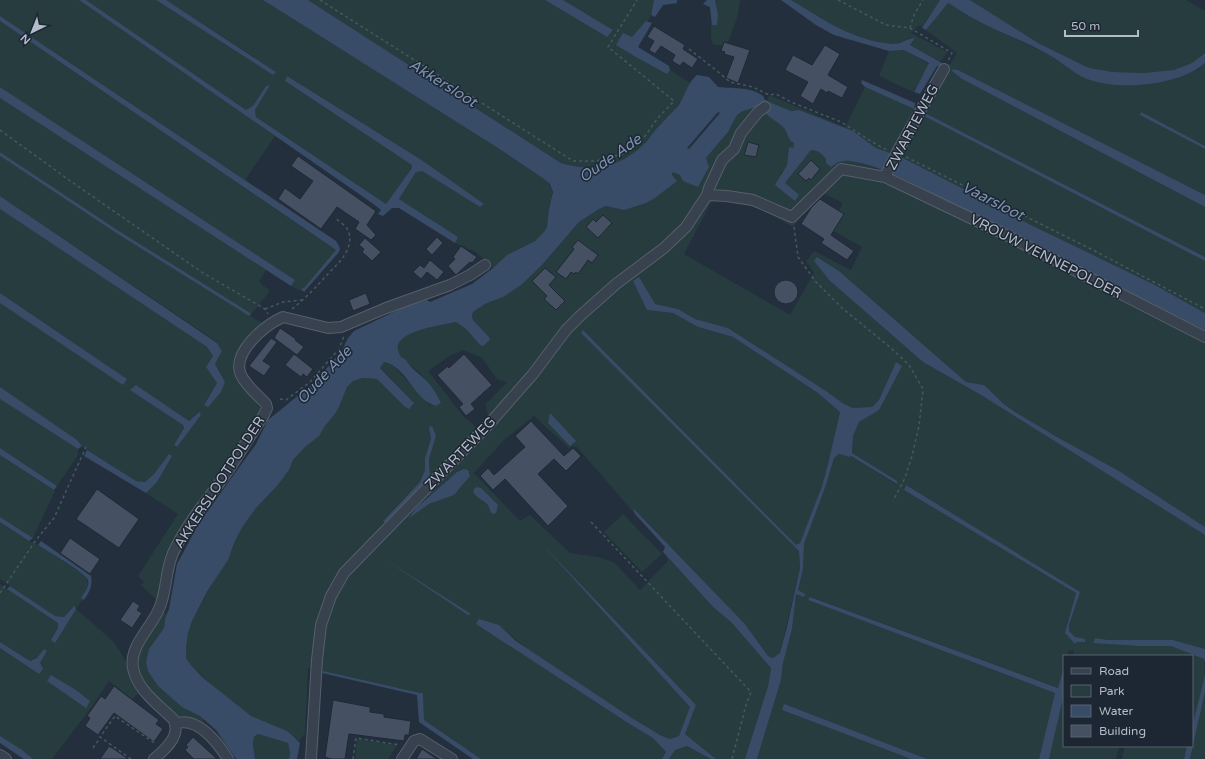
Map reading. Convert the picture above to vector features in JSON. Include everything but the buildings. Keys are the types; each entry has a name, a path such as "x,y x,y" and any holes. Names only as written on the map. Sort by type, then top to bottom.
{"street":[{"name":"ZWARTEWEG","path":"792,216 841,169 885,177 897,152 944,69"},
{"name":"ZWARTEWEG","path":"311,759 317,660 321,625 331,596 341,578 490,423 533,374 566,330 616,284 664,248 686,227 708,195 709,188 722,160 734,149 741,133 758,112 765,107"},
{"name":"VROUW VENNEPOLDER","path":"885,177 1002,233 1205,337"},
{"path":"708,195 753,200 792,216"},
{"path":"283,317 328,328 341,327 386,308 450,285 470,275 485,265"},
{"name":"AKKERSLOOTPOLDER","path":"175,724 174,720 139,684 133,669 133,652 152,622 162,602 167,572 172,555 181,537 191,520 234,463 267,408 266,404 246,383 241,375 239,368 240,360 249,344 263,329 283,317"},
{"path":"154,759 164,750 173,738 176,727 175,724 187,722 208,733 220,746 228,759"},
{"path":"402,759 414,741 420,739 452,759"},
{"path":"0,755 6,759"}],"path":[{"path":"320,0 573,161 596,161 623,154 643,140 657,120 674,101 608,47 637,0"},
{"path":"838,0 886,25 910,28 952,53 944,69"},
{"path":"910,28 914,15 923,0"},
{"path":"690,49 730,82 753,87 770,96 776,94 791,102 841,122 874,143 891,151 897,152 1091,249 1205,309"},
{"path":"0,130 204,273 265,309 273,322"},
{"path":"792,216 798,257 816,282 842,308 910,365 923,389 919,426 912,456 905,478 893,501"},
{"path":"283,317 303,300 342,259 349,247 349,231 335,218"},
{"path":"265,309 283,302 303,300"},
{"path":"280,399 286,400 310,382 339,349 348,324"},
{"path":"0,593 36,540 54,518 86,447"},
{"path":"591,522 751,692 746,705 732,759"},
{"path":"93,748 115,716 164,750"},
{"path":"100,737 131,759"},
{"path":"353,759 356,738 411,746"}],"green space":[{"path":"0,0 79,0 275,136 245,180 0,16"},
{"path":"86,0 156,0 273,75 275,71 166,0 263,0 498,148 544,179 550,186 552,192 548,222 545,231 537,239 511,253 493,268 476,252 455,243 458,237 399,199 416,172 422,171 480,207 483,205 420,159 287,76 285,81 412,165 412,168 386,204 256,117 255,110 269,85 266,86 252,108 246,110"},
{"path":"308,0 545,0 607,37 613,30 563,0 654,0 650,18 632,37 616,45 667,73 670,70 690,83 676,108 657,128 646,143 635,153 626,159 605,166 572,166 561,163"},
{"path":"715,0 740,0 738,15 728,42 724,42 722,46 713,44 711,38 711,19 712,25 718,14"},
{"path":"791,0 940,0 922,27 919,25 911,33 947,52 943,59 939,61 910,45 915,38 911,38 894,45 868,40 846,33"},
{"path":"970,0 1186,0 1205,11 1205,53 1192,63 1174,70 1143,73 1113,72 1089,68 1040,44"},
{"path":"948,3 969,16 1049,55 1078,74 1093,81 1143,85 1172,80 1199,69 1205,63 1205,146 1141,113 1140,115 1205,149 1205,195 958,70 953,69 962,79 1205,207 1205,257 925,113 924,116 1205,261 1205,313 1155,285 1029,224 901,157 903,156 906,142 957,53 926,30"},
{"path":"0,21 337,251 302,289 302,291 291,286 295,280 0,87"},
{"path":"904,50 929,64 913,92 879,76 889,51"},
{"path":"865,87 914,109 899,140 889,153 876,148 853,131 799,110 791,111 767,101 769,95 845,127"},
{"path":"0,98 266,270 259,282 270,291 250,316 262,323 249,336 237,353 234,373 258,403 260,416 175,537 165,555 159,590 159,602 141,585 144,582 138,576 178,514 146,493 157,482 169,454 154,474 145,482 136,481 84,448 77,440 0,388 0,303 127,379 0,293 0,209 207,347 213,356 206,367 217,383 204,404 225,382 215,364 222,351 217,342 0,196","holes":["136,385 189,421 198,412 201,415 177,447 174,445 184,428 183,425 131,390"]},
{"path":"756,107 767,107 767,115 785,130 789,139 794,143 793,148 789,147 787,165 780,175 785,183 811,150 821,153 826,159 837,162 849,160 882,170 1205,330 1205,527 1119,471 1015,412 984,385 966,382 839,271 818,257 814,261 829,280 923,362 981,395 1205,535 1205,649 1173,640 1108,640 1095,638 1093,642 1139,646 1172,646 1204,659 1205,675 1193,723 1193,655 1073,655 1074,651 1069,650 1067,655 1063,655 1063,671 1059,688 811,597 808,600 1055,693 1039,759 927,759 784,705 782,710 911,759 757,759 781,680 783,663 792,629 796,593 804,597 798,590 803,569 804,544 826,485 834,458 839,454 849,457 851,456 896,484 896,481 852,453 853,436 859,421 879,410 896,362 879,400 872,407 853,408 844,404 728,328 695,319 678,309 655,304 647,310 673,313 698,327 733,337 818,393 840,412 822,486 800,543 796,546 583,330 581,333 799,551 800,568 780,653 773,658 768,656 745,624 634,509 635,514 577,447 573,446 569,448 534,416 504,440 474,473 520,521 530,515 570,553 598,557 614,562 640,590 668,561 666,556 713,607 731,622 771,668 768,686 745,759 716,759 685,734 696,705 558,562 691,707 679,736 670,739 638,723 542,659 499,625 476,624 653,738 666,752 662,759 481,759 424,720 423,693 308,668 305,733 299,741 289,733 247,713 198,672 187,659 185,650 186,640 192,621 243,526 256,508 277,486 289,470 293,460 305,447 319,436 339,407 347,387 353,381 362,378 377,379 404,406 409,408 414,403 380,367 384,362 391,363 429,405 436,406 441,402 420,373 401,357 398,351 398,345 401,340 424,329 456,322 466,329 480,345 490,340 473,320 473,312 485,304 503,297 542,265 579,222 599,209 606,206 624,210 655,198 676,181 672,175 673,172 680,175 706,158 728,132 737,115 743,111","holes":["820,192 843,203 830,229 862,247 851,270 814,251 806,261 814,273 790,315 684,254 712,201 732,200 763,210 793,227","463,350 482,358 498,380 507,382 486,404 488,416 477,428 463,416 428,371 451,355","430,433 436,436 429,459 430,470 386,523 383,520 420,482 425,470 425,458 432,439","457,472 470,476 454,495 429,504 410,517 416,508","906,485 1079,592 1069,626 1069,631 1077,642 1076,644 1065,633 1076,593 904,490"]},
{"path":"0,399 78,449 78,455 57,486 0,448"},
{"path":"0,455 55,491 33,538 0,517"},
{"path":"623,514 662,554 642,572 604,532"},
{"path":"0,522 81,573 87,579 88,585 82,598 83,599 76,609 114,642 128,665 132,682 140,692 132,699 109,681 52,759 24,759 0,743 0,648 39,674 40,663 47,651 44,649 37,658 30,661 0,642 0,584 58,623 58,628 51,640 73,606 64,617 55,616 0,579","holes":["51,675 76,690 90,701 47,681"]},
{"path":"169,609 165,619 164,628 149,649 204,720 200,725 171,713 148,691 134,662 136,655 162,610 165,614"},
{"path":"1205,692 1205,759 1190,759"},
{"path":"1063,698 1063,747 1119,747 1116,759 1049,759"},
{"path":"258,734 288,743 290,753 289,759 255,759 253,744 254,737"},
{"path":"357,739 397,745 388,759 355,759"},
{"path":"687,746 711,759 669,759 674,750"},
{"path":"1125,747 1187,747 1184,759 1122,759"}],"water":[{"path":"79,0 86,0 246,110 253,106 266,86 270,85 255,110 256,117 386,204 412,168 412,165 285,81 287,76 420,159 484,204 480,207 422,171 416,172 399,199 458,237 455,243 399,208 392,208 383,216 378,214 381,210 372,203"},
{"path":"156,0 166,0 276,72 273,75"},
{"name":"Oude Ade","path":"263,0 308,0 561,163 572,166 605,166 625,159 634,153 678,106 688,86 697,75 709,77 718,87 754,91 759,93 767,101 791,111 799,110 853,131 876,148 901,157 1029,224 1155,285 1205,313 1205,330 920,187 877,168 847,161 840,162 831,167 826,163 826,159 821,154 811,150 785,183 799,195 795,201 775,185 787,165 789,147 793,148 794,143 790,140 783,127 767,115 767,107 756,107 743,111 737,115 728,132 706,158 709,167 698,187 683,181 680,175 673,172 672,175 677,181 646,203 624,210 606,206 599,209 579,222 542,265 521,285 503,297 485,304 473,312 473,320 490,340 483,346 480,345 466,329 456,322 424,329 401,340 398,345 398,351 401,357 406,360 411,367 428,383 441,403 436,406 428,403 399,370 384,362 380,368 414,403 409,409 404,406 377,379 362,378 353,381 347,387 335,414 319,436 305,447 293,460 289,470 277,486 256,508 243,526 234,543 228,560 208,590 192,621 188,633 186,658 202,677 251,716 287,731 300,743 297,759 289,759 290,753 288,743 258,734 254,737 253,744 255,759 236,759 216,730 200,716 182,707 158,686 148,671 146,662 149,649 164,628 177,564 199,523 256,444 268,420 315,382 341,352 348,338 354,331 402,308 427,300 430,302 472,284 507,255 535,241 544,232 547,227 553,192 550,184 498,148","holes":["718,112 720,113 689,149 687,148"]},
{"path":"545,0 563,0 613,30 607,37"},
{"path":"654,0 677,0 677,3 663,5 655,17 651,15"},
{"path":"707,0 715,0 718,14 717,25 712,25 710,7 703,4"},
{"path":"781,0 791,0 827,22 851,34 877,42 895,44 915,38 910,45 942,63 941,65 937,66 920,94 914,92 929,63 904,50 889,51 834,35 816,25"},
{"path":"940,0 970,0 1040,44 1089,68 1113,72 1143,73 1174,70 1192,63 1205,53 1205,63 1182,76 1152,84 1120,85 1093,81 1076,73 1055,58 979,21 948,3 926,30 922,28"},
{"path":"0,16 336,241 340,248 339,252 304,292 301,289 304,288 336,250 0,21"},
{"path":"646,21 652,23 638,47 669,66 670,70 667,74 616,45 623,33 632,37"},
{"path":"953,69 958,70 1205,195 1205,207 962,79 952,71"},
{"path":"862,80 915,103 914,109 865,87 861,83"},
{"path":"0,87 295,280 291,286 0,98"},
{"path":"1141,112 1205,146 1205,149 1140,115"},
{"path":"925,113 1205,257 1205,261 924,116"},
{"path":"0,196 217,343 222,351 215,364 225,382 221,392 208,407 204,405 217,383 206,367 213,356 207,347 0,209"},
{"path":"817,257 839,271 966,382 984,385 1015,412 1119,471 1205,527 1205,535 981,395 923,362 829,280 814,261"},
{"path":"639,277 655,304 678,309 695,319 728,328 844,404 853,408 872,407 879,400 896,362 902,366 879,410 859,422 853,436 852,453 897,481 897,484 851,456 849,457 839,454 834,458 826,485 804,544 803,569 798,590 805,594 804,597 796,594 792,629 783,663 781,680 757,759 745,759 768,686 771,668 731,622 713,607 663,552 665,547 635,514 633,508 745,624 768,656 773,658 780,653 787,627 800,568 799,551 581,333 583,330 796,545 800,543 822,486 840,412 818,393 733,337 698,327 673,313 647,310 633,281"},
{"path":"0,293 127,379 123,385 0,303"},
{"path":"136,385 189,421 199,412 201,415 177,447 174,445 184,428 183,425 130,390"},
{"path":"0,387 77,440 82,446 78,449 0,399"},
{"path":"550,413 576,441 570,446 548,423"},
{"path":"432,426 436,436 429,459 430,477 386,523 383,521 420,482 425,470 425,458 431,439 429,427"},
{"path":"0,448 57,486 54,490 0,455"},
{"path":"87,450 136,481 145,482 154,474 169,454 172,456 157,482 146,493 84,456"},
{"path":"464,469 468,470 470,476 454,495 429,504 409,518 416,508 457,472"},
{"path":"906,485 1080,592 1069,625 1069,631 1075,637 1085,639 1085,642 1077,642 1075,644 1065,633 1076,593 904,490"},
{"path":"477,487 481,488 498,505 496,513 493,514 488,505 474,494 473,491"},
{"path":"0,517 33,538 29,541 0,522"},
{"path":"41,541 91,576 91,586 84,600 81,598 87,587 88,580 73,567 38,545"},
{"path":"540,542 696,705 685,734 716,759 711,759 687,746 675,750 669,759 662,759 666,752 653,738 476,624 479,619 499,625 516,641 630,717 660,735 670,739 679,736 690,707"},
{"path":"386,560 471,614 468,615"},
{"path":"10,586 55,616 64,617 74,606 76,609 55,643 51,640 58,628 58,623 7,589"},
{"path":"810,597 1058,688 1063,670 1063,698 1049,759 1039,759 1055,693 808,600"},
{"path":"1095,638 1108,640 1173,640 1205,649 1205,663 1204,659 1171,646 1139,646 1093,643"},
{"path":"0,642 30,661 37,658 44,649 47,651 40,663 43,669 39,674 0,648"},
{"path":"323,671 423,693 424,720 481,759 473,759 419,722 417,695 322,673"},
{"path":"51,675 76,690 90,701 86,708 47,681"},
{"path":"1205,675 1205,692 1193,746 1193,723"},
{"path":"784,704 927,759 911,759 782,710"},
{"path":"0,736 33,759 24,759 0,743"},
{"path":"1187,747 1193,747 1190,759 1184,759"}],"waterway":[{"path":"0,154 116,231 249,314"}],"water label":[{"name":"Akkersloot","path":"443,83"},
{"name":"Vaarsloot","path":"993,201"}]}
